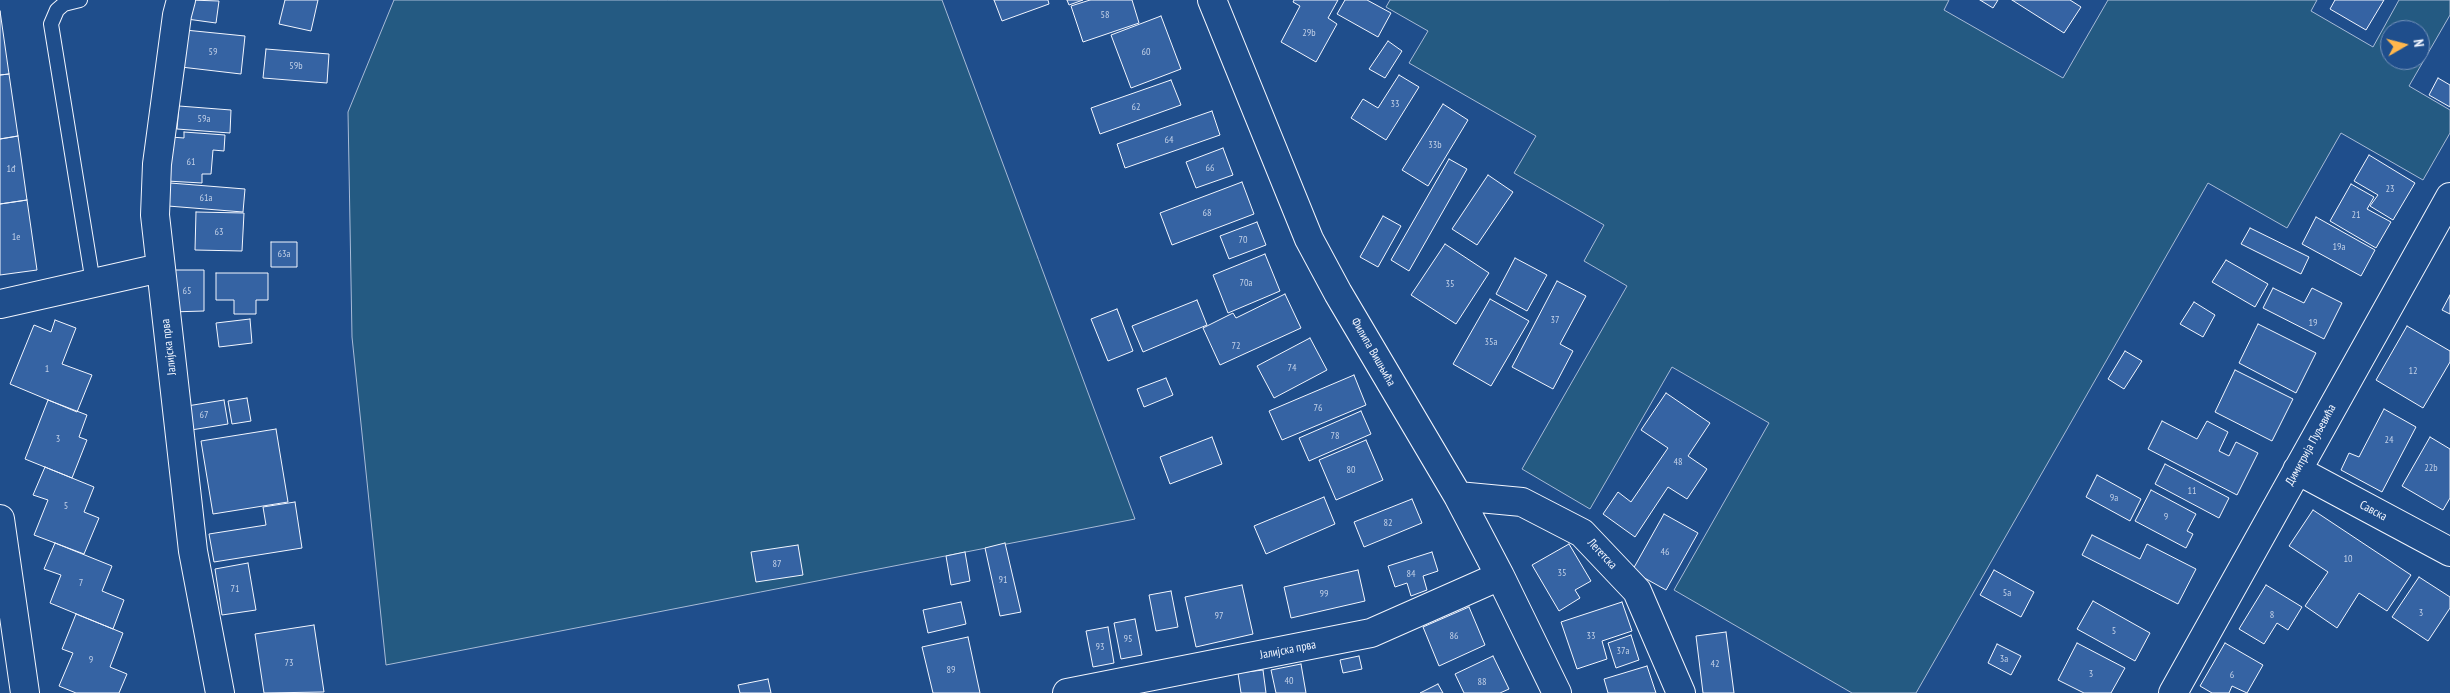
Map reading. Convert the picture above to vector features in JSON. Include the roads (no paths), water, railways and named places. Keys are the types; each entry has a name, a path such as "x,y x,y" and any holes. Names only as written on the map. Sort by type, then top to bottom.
{"street":[{"name":"Јалијска прва","path":"181,0 157,164 155,215 193,551 220,693"},
{"name":"Филипа Вишњића","path":"1212,0 1310,239 1338,293 1458,496 1500,576 1557,693"},
{"name":"Димитрија Пуљевића","path":"2173,693 2450,197"},
{"path":"0,304 160,268"},
{"name":"Савска","path":"2297,470 2450,552"},
{"name":"Легетска","path":"1458,496 1522,502 1582,533 1637,592 1681,693"},
{"path":"0,519 25,693"},
{"name":"Јалијска прва","path":"1067,693 1371,633 1500,576"}],"lane":[{"path":"80,0 64,4 57,10 51,24 93,283"}]}
